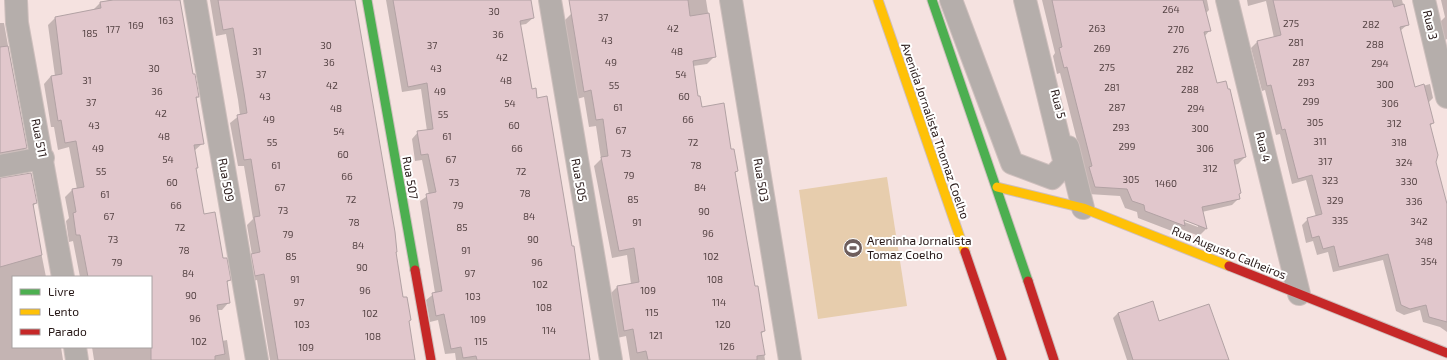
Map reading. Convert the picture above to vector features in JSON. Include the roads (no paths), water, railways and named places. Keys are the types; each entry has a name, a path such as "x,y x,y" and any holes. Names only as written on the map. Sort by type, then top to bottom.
{"street":[{"name":"Rua 511","path":"16,0 17,23 43,158 63,276"},
{"name":"Rua 509","path":"195,0 258,360"},
{"name":"Rua 507","path":"367,0 431,360"},
{"name":"Rua 505","path":"550,0 611,360"},
{"name":"Rua 503","path":"731,0 790,360"},
{"name":"Avenida Jornalista Thomaz Coelho","path":"878,0 1002,360"},
{"path":"932,0 997,187 1054,360"},
{"path":"951,0 1012,163 1052,178 1065,164 1025,0"},
{"name":"Rua 5","path":"1032,0 1083,208"},
{"name":"Rua 4","path":"1227,0 1299,294"},
{"name":"Rua 3","path":"1424,0 1447,97"},
{"path":"0,166 43,158"},
{"name":"Rua Augusto Calheiros","path":"997,187 1083,208 1447,353"},
{"path":"75,348 77,360"}],"place":[{"name":"Areninha Jornalista Tomaz Coelho","path":"853,248"}]}
